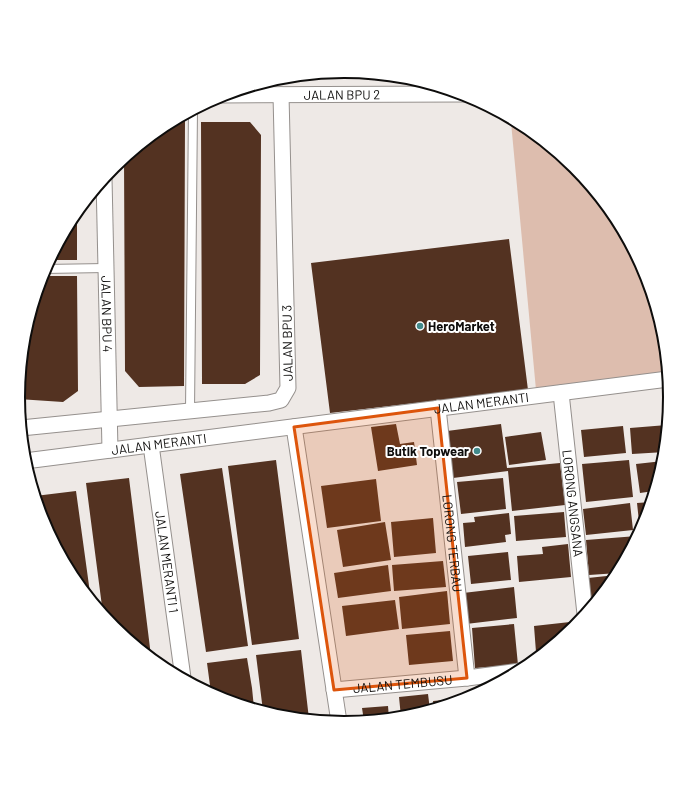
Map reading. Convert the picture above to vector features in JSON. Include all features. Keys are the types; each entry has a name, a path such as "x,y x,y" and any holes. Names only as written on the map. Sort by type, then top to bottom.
{"street":[{"name":"JALAN BPU 2","path":"239,95 281,95 430,89"},
{"name":"JALAN BPU 3","path":"27,427 281,400 288,388 281,95"},
{"name":"JALAN BPU 4","path":"104,186 110,450"},
{"name":"JALAN MERANTI","path":"31,460 662,380"},
{"name":"LORONG ANGSANA","path":"561,393 584,607"},
{"name":"LORONG TERBAU","path":"438,408 467,678"},
{"path":"294,427 338,716"},
{"name":"JALAN MERANTI 1","path":"151,445 182,672"},
{"name":"JALAN TEMBUSU","path":"334,690 467,678 504,672"}],"lane":[{"path":"190,411 193,116"},
{"path":"51,269 106,268"}],"highlighted area":[{"path":"438,408 467,678 334,690 294,427"}],"shaded area":[{"path":"511,125 538,143 570,171 597,202 620,237 639,274 646,294 657,334 662,373 536,390"}],"building":[{"path":"185,120 184,386 139,387 125,371 124,166 150,143"},
{"path":"201,122 250,122 261,135 260,375 245,384 202,384"},
{"path":"77,222 77,260 56,260"},
{"name":"HeroMarket","path":"509,239 528,390 330,413 311,263"},
{"path":"48,276 77,276 78,391 63,402 25,399 26,376 31,334"},
{"path":"396,424 400,444 414,442 417,465 378,471 371,427"},
{"path":"501,424 507,468 560,463 565,505 512,511 508,471 453,478 447,431"},
{"path":"661,425 658,452 632,454 630,428"},
{"path":"623,426 626,453 584,457 581,430"},
{"path":"541,432 546,460 509,465 505,437"},
{"path":"276,460 299,639 252,645 228,466"},
{"path":"629,460 633,497 586,502 582,464"},
{"path":"656,462 648,492 640,493 636,464"},
{"path":"222,468 248,646 206,652 180,474"},
{"path":"129,478 150,650 118,622 102,604 86,483"},
{"path":"503,478 506,509 461,514 457,482"},
{"path":"376,479 381,521 327,528 321,486"},
{"path":"76,491 89,589 58,538 49,519 41,495"},
{"path":"645,502 639,519 637,503"},
{"path":"630,503 633,530 586,535 583,509"},
{"path":"564,512 566,537 516,541 514,516"},
{"path":"509,513 511,534 505,535 506,542 465,547 463,523 475,522 474,517"},
{"path":"433,518 436,553 394,557 391,522"},
{"path":"385,522 391,560 343,567 337,530"},
{"path":"631,536 609,574 589,575 586,540"},
{"path":"568,544 571,577 519,582 517,556 543,554 542,547"},
{"path":"508,552 511,580 471,584 468,556"},
{"path":"443,561 446,587 394,591 392,565"},
{"path":"388,565 391,591 338,598 334,573"},
{"path":"608,576 590,599 588,578"},
{"path":"514,587 517,618 466,624 463,593"},
{"path":"447,591 450,624 402,629 399,597"},
{"path":"395,600 399,629 346,636 342,606"},
{"path":"570,622 536,651 534,626"},
{"path":"514,624 518,664 475,668 472,628"},
{"path":"450,631 453,661 409,665 406,635"},
{"path":"301,650 308,714 262,705 256,655"},
{"path":"247,658 253,703 210,686 207,663"},
{"path":"428,694 429,704 400,710 399,697"},
{"path":"444,700 433,703 433,701"},
{"path":"388,706 389,712 363,715 362,708"}],"place":[{"name":"HeroMarket","path":"420,326"},
{"name":"Butik Topwear","path":"477,451"}]}
